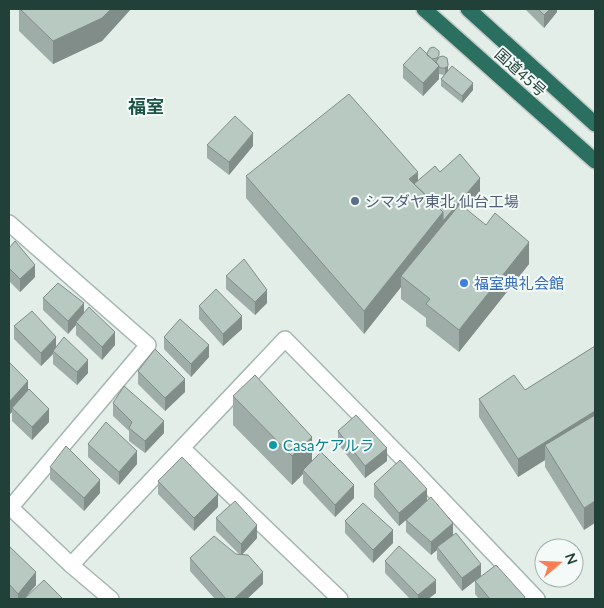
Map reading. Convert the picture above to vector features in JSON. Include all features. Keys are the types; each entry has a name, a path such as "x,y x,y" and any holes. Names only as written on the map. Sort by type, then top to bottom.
{"highway":[{"name":"国道45号","path":"424,9 595,161"},
{"name":"国道45号","path":"468,9 595,124"}],"street":[{"path":"9,223 148,345 9,507 71,565 111,599"},
{"path":"71,565 285,339 409,464 537,599"},
{"path":"182,448 340,599"}],"building":[{"path":"20,9 111,9 102,18 53,41"},
{"path":"538,9 550,9 544,15"},
{"path":"420,47 439,66 423,83 403,65"},
{"path":"434,47 439,51 439,55 437,58 432,59 427,53 430,48"},
{"path":"439,57 447,58 448,66 441,68 436,62"},
{"path":"452,66 473,83 462,96 441,79"},
{"path":"349,94 418,172 409,179 443,212 364,311 246,176"},
{"path":"235,116 253,133 229,162 207,145"},
{"path":"460,154 480,178 443,221 443,212 414,184 435,166 440,172"},
{"path":"460,204 486,225 495,213 529,242 459,330 426,304 430,299 401,276"},
{"path":"15,241 35,265 20,279 9,268 9,248"},
{"path":"244,259 267,290 255,302 226,276"},
{"path":"58,283 84,303 68,321 43,298"},
{"path":"216,289 242,316 223,334 199,306"},
{"path":"89,307 115,332 102,347 76,322"},
{"path":"32,311 56,337 41,353 14,326"},
{"path":"180,319 209,345 191,364 164,337"},
{"path":"64,337 88,360 77,372 53,351"},
{"path":"595,346 595,411 518,459 479,399 514,375 525,390"},
{"path":"155,349 185,379 165,398 138,371"},
{"path":"10,363 28,381 10,401 9,365"},
{"path":"255,375 312,437 292,456 233,396"},
{"path":"124,386 164,421 145,441 129,428 132,422 113,403"},
{"path":"29,389 49,409 32,427 12,408"},
{"path":"356,415 387,448 365,466 338,431"},
{"path":"595,415 595,501 584,508 545,445"},
{"path":"106,422 137,451 119,472 88,444"},
{"path":"66,446 100,480 84,498 50,467"},
{"path":"321,452 354,485 335,505 303,470"},
{"path":"182,457 218,494 194,518 158,481"},
{"path":"400,460 427,489 399,513 374,484"},
{"path":"431,497 453,523 431,542 406,520"},
{"path":"235,501 257,525 241,544 216,518"},
{"path":"363,503 393,530 373,550 345,521"},
{"path":"456,533 481,564 462,578 437,547"},
{"path":"214,536 236,554 248,555 263,572 234,599 226,599 190,558"},
{"path":"399,546 436,580 418,595 385,561"},
{"path":"10,547 36,572 18,594 9,584"},
{"path":"496,565 525,597 523,599 490,599 475,581"},
{"path":"44,580 63,599 24,599"}],"place":[{"name":"シマダヤ東北 仙台工場","path":"355,201"},
{"name":"福室典礼会館","path":"464,283"},
{"name":"Casaケアルラ","path":"273,445"}],"district":[{"name":"福室","path":"146,106"}]}
